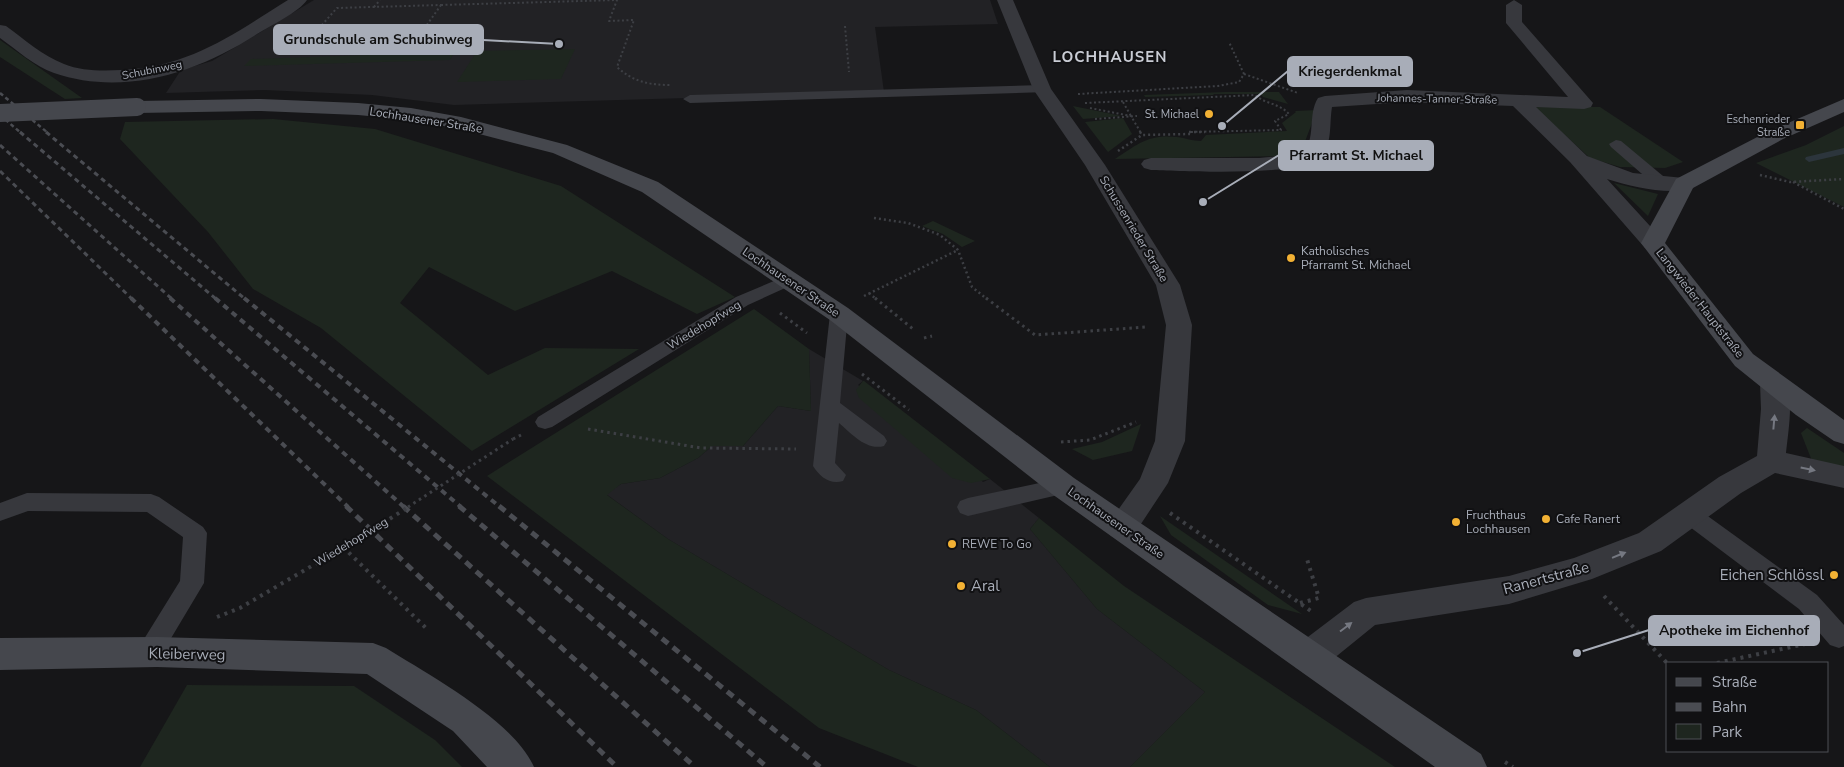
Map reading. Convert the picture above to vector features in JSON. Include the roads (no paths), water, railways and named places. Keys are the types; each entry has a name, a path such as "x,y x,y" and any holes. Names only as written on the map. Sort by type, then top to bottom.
{"main road":[{"name":"Lochhausener Straße","path":"0,113 137,107 261,105 358,108 461,123 560,148 650,187 839,314 1063,486 1467,767"},
{"path":"1674,184 1844,105"},
{"name":"Langwieder Hauptstraße","path":"1674,184 1653,243 1744,360 1844,434"},
{"name":"Kleiberweg","path":"0,654 149,652 373,659 466,719 514,767"}],"street":[{"name":"Schubinweg","path":"0,30 59,69 86,75 127,76 170,68 204,58 299,0"},
{"name":"Schussenrieder Straße","path":"1005,0 1044,92 1095,165 1168,285 1179,325 1170,441 1153,483 1122,527"},
{"name":"Johannes-Tanner-Straße","path":"1151,164 1284,163 1308,158 1318,148 1322,108 1325,102 1350,98 1408,96 1520,102 1584,103 1514,22 1514,4"},
{"name":"Langwieder Hauptstraße","path":"1520,102 1577,158 1653,243"},
{"name":"Langwieder Hauptstraße","path":"1577,158 1607,174 1651,184 1674,184"},
{"path":"1774,384 1776,409 1771,461 1844,477"},
{"name":"Ranertstraße","path":"1309,657 1366,612 1509,590 1580,570 1650,542 1730,485 1771,461"}],"lane":[{"path":"690,99 1044,92"},
{"path":"1616,144 1674,184"},
{"name":"Wiedehopfweg","path":"546,422 742,301 788,280"},
{"path":"834,462 830,411 839,314"},
{"path":"830,411 871,444"},
{"path":"968,507 1063,486"},
{"path":"0,512 27,502 151,504 195,533 192,583 149,652"},
{"path":"1690,515 1808,602 1839,637"}],"waterway":[{"path":"1809,159 1844,151"}],"railway":[{"path":"0,93 48,133"},
{"path":"0,115 21,133"},
{"path":"20,132 216,299"},
{"path":"46,132 245,299"},
{"path":"0,145 172,299"},
{"path":"0,171 132,299"},
{"path":"131,298 348,507"},
{"path":"170,298 404,507"},
{"path":"215,298 461,507"},
{"path":"244,298 500,507"},
{"path":"346,506 617,767"},
{"path":"403,506 695,767"},
{"path":"459,506 767,767"},
{"path":"499,506 820,767"}],"place":[{"name":"Grundschule am Schubinweg","path":"559,44"},
{"name":"St. Michael","path":"1209,114"},
{"name":"Eschenrieder Straße","path":"1800,125"},
{"name":"Kriegerdenkmal","path":"1222,126"},
{"name":"Pfarramt St. Michael","path":"1203,202"},
{"name":"Katholisches Pfarramt St. Michael","path":"1291,258"},
{"name":"Cafe Ranert","path":"1546,519"},
{"name":"Fruchthaus Lochhausen","path":"1456,522"},
{"name":"REWE To Go","path":"952,544"},
{"name":"Eichen Schlössl","path":"1834,575"},
{"name":"Aral","path":"961,586"},
{"name":"Apotheke im Eichenhof","path":"1577,653"}],"district":[{"name":"LOCHHAUSEN","path":"1110,57"}]}
